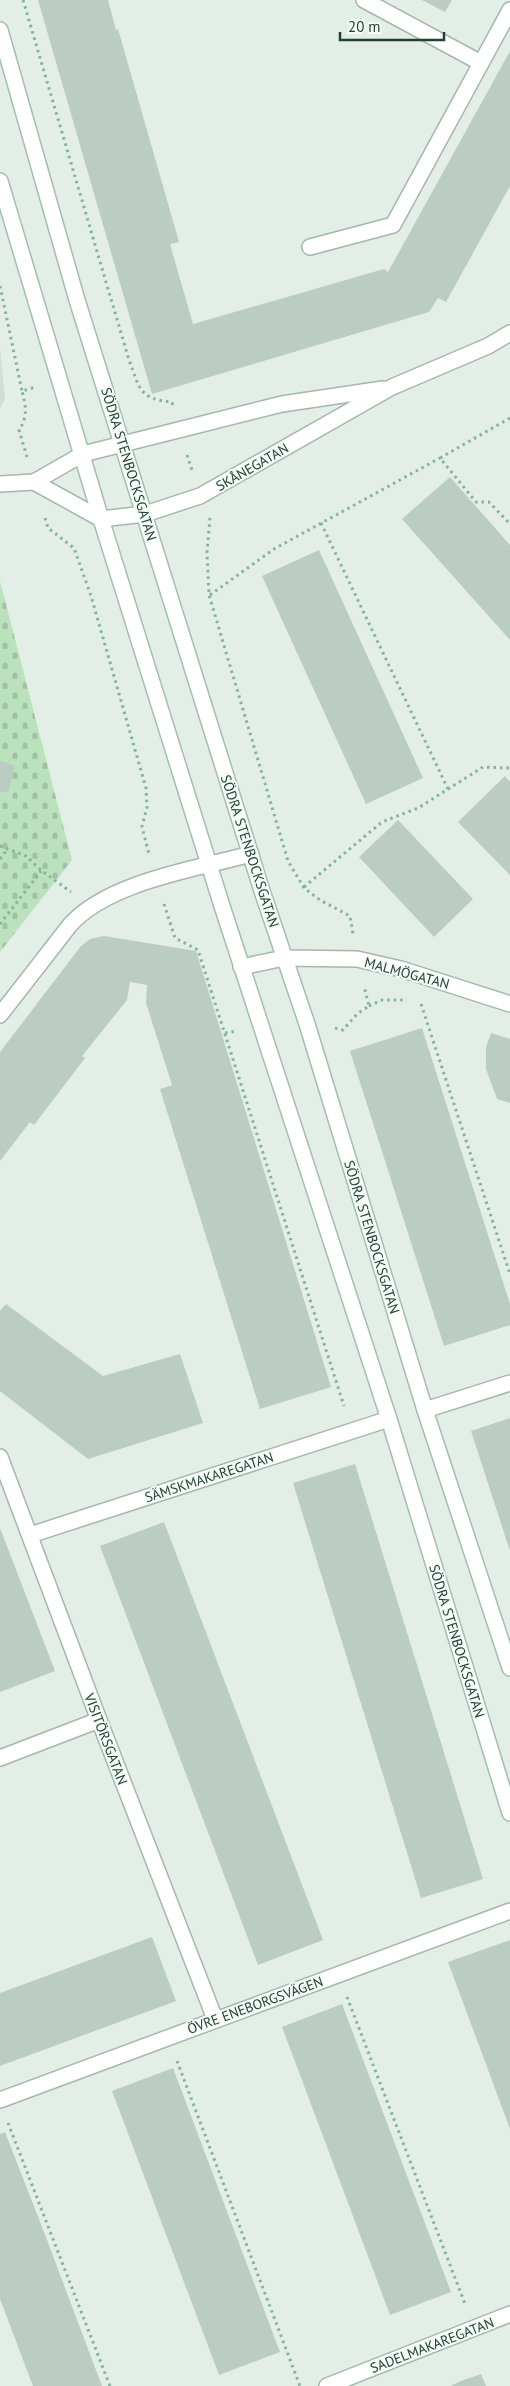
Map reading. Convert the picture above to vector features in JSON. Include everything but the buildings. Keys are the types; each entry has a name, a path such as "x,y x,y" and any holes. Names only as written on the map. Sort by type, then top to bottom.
{"street":[{"path":"364,0 481,63"},
{"path":"310,247 393,225 510,10"},
{"name":"SÖDRA STENBOCKSGATAN","path":"0,30 77,300 284,958 307,1024 425,1410 510,1668"},
{"name":"SÖDRA STENBOCKSGATAN","path":"0,181 84,454 102,519 241,967 389,1418 510,1813"},
{"name":"SKÅNEGATAN","path":"102,519 145,514 200,496 392,387 488,346 510,333"},
{"name":"SKÅNEGATAN","path":"34,482 84,454 282,404 392,387"},
{"path":"0,484 34,482 102,519"},
{"path":"0,1015 70,925 88,908 110,896 156,879 251,854"},
{"name":"MALMÖGATAN","path":"241,967 284,958 358,959 401,969 510,1004"},
{"path":"425,1410 510,1384"},
{"name":"SÄMSKMAKAREGATAN","path":"30,1535 389,1418"},
{"name":"VISITÖRSGATAN","path":"0,1457 99,1720 215,2019"},
{"path":"0,1758 99,1720"},
{"name":"ÖVRE ENEBORGSVÄGEN","path":"0,2100 510,1911"},
{"name":"SADELMAKAREGATAN","path":"327,2386 510,2314"}],"path":[{"path":"23,0 129,360 141,393 155,401 172,402 200,496 212,521 207,552 209,595 288,862 304,888 320,900 350,916 369,1006"},
{"path":"0,286 22,391"},
{"path":"209,595 274,549 510,418"},
{"path":"440,458 476,502 489,502 510,524"},
{"path":"321,523 448,790"},
{"path":"304,888 382,822 418,808 483,767 510,768"},
{"path":"0,846 26,856 42,871 66,887 88,908"},
{"path":"0,859 8,850"},
{"path":"0,924 42,871"},
{"path":"307,1024 344,1030 357,1014 369,1006 395,999 430,1007"},
{"path":"421,1004 510,1274"},
{"path":"225,1033 262,1028"},
{"path":"338,1974 474,2328"},
{"path":"168,2037 300,2386"},
{"path":"7,2121 110,2386"}],"shaded area":[{"path":"0,348 5,399 0,409"}],"green space":[{"path":"0,581 72,860 0,952"}]}
